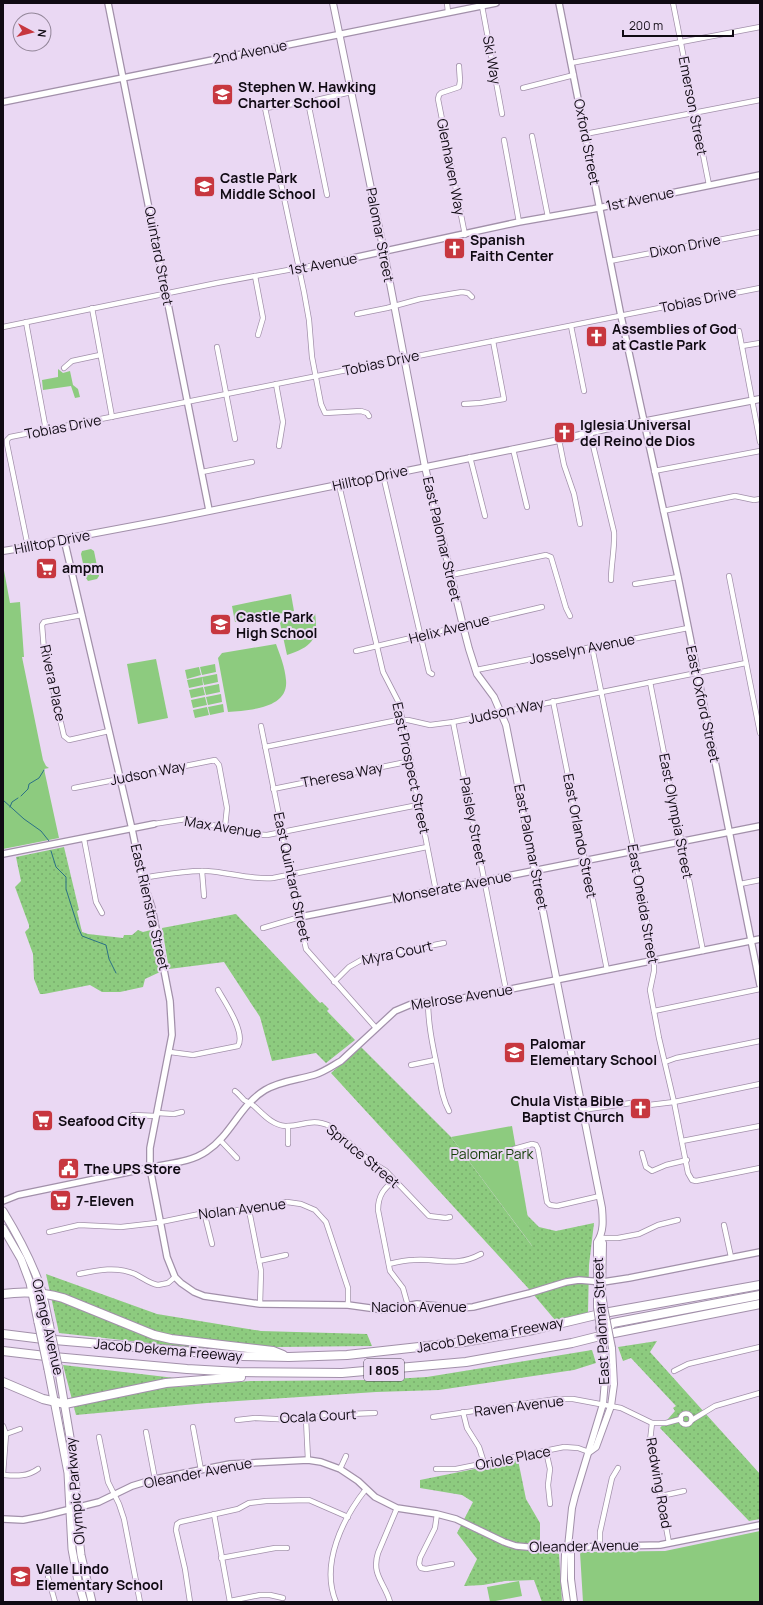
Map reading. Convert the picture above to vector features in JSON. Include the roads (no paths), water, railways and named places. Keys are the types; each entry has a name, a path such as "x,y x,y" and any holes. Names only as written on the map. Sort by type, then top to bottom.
{"highway":[{"name":"Jacob Dekema Freeway","path":"3,1334 206,1354 289,1357 347,1355 464,1342 532,1330 612,1312 760,1285"},
{"path":"3,1294 32,1292 42,1293 63,1298 154,1335 177,1340 273,1351 289,1357"},
{"path":"606,1327 614,1328 760,1295"},
{"path":"661,1317 760,1300"},
{"name":"Jacob Dekema Freeway","path":"3,1351 187,1369 313,1374 349,1373 466,1362 572,1343 604,1335 760,1304"},
{"path":"3,1382 29,1394 65,1404 166,1383 223,1378 313,1374"}],"main road":[{"name":"Palomar Street","path":"333,3 384,252 425,467"},
{"name":"Hilltop Drive","path":"3,551 339,485 559,440 590,432 760,399"},
{"name":"East Palomar Street","path":"425,467 463,626 476,670 494,697 502,712 506,725 600,1196 603,1222 600,1238 597,1242 600,1307 612,1348 614,1384 611,1406 596,1447 589,1452"},
{"name":"Orange Avenue","path":"3,1211 22,1245 42,1293 65,1404"},
{"name":"Orange Avenue","path":"3,1228 21,1259 32,1292 55,1402"},
{"name":"East Palomar Street","path":"567,1602 564,1581 565,1554 568,1547 572,1508 603,1404 606,1380 603,1348 606,1327"},
{"name":"Olympic Parkway","path":"55,1402 68,1473 80,1555 92,1602"},
{"name":"Olympic Parkway","path":"65,1404 75,1467 72,1549 78,1581 84,1602"},
{"name":"East Palomar Street","path":"568,1547 571,1553 571,1579 574,1602"}],"street":[{"name":"Quintard Street","path":"108,3 124,77 209,510"},
{"path":"447,3 448,12"},
{"name":"2nd Avenue","path":"3,102 496,3"},
{"name":"Oxford Street","path":"559,3 621,316 644,422"},
{"name":"Emerson Street","path":"673,3 708,185"},
{"name":"Ski Way","path":"482,6 502,114"},
{"path":"571,63 760,26"},
{"name":"Glenhaven Way","path":"459,66 460,84 455,89 441,93 438,99 465,235"},
{"path":"523,88 574,75"},
{"path":"351,92 308,102 265,108 309,320 312,357 321,404 325,413 361,411 367,412 369,416"},
{"path":"585,134 760,100"},
{"path":"308,102 327,195"},
{"path":"532,136 548,217"},
{"path":"504,140 519,222"},
{"name":"1st Avenue","path":"3,327 217,283 384,252 519,222 600,208 760,174"},
{"name":"Dixon Drive","path":"610,261 760,232"},
{"path":"255,276 263,318 258,335"},
{"name":"Tobias Drive","path":"28,547 7,444 7,440 10,437 760,288"},
{"path":"357,314 394,307 420,299 462,292 468,293 472,297"},
{"path":"92,308 112,417"},
{"path":"26,322 46,430"},
{"path":"571,326 584,391"},
{"path":"739,331 760,442"},
{"path":"464,404 480,404 504,400 492,341"},
{"path":"742,346 760,342"},
{"path":"217,347 235,439"},
{"path":"64,368 72,361 100,355"},
{"path":"276,384 283,422 279,446"},
{"name":"East Oxford Street","path":"644,422 678,577 760,985"},
{"path":"590,432 614,532 611,580"},
{"path":"559,440 564,464 574,494 580,524"},
{"path":"513,449 527,506"},
{"path":"654,471 760,451"},
{"path":"470,458 485,516"},
{"path":"202,472 252,462"},
{"path":"383,476 420,636 429,672 432,674"},
{"name":"East Prospect Street","path":"339,485 383,672 396,696 403,720 418,805 436,890"},
{"path":"663,511 736,496 754,500 760,499"},
{"name":"East Rienstra Street","path":"64,539 132,829 142,878 152,908 170,1001 172,1022 170,1052 150,1148 150,1168 167,1257 176,1277"},
{"path":"451,575 546,555 551,558 566,608 570,616"},
{"path":"729,576 758,716 760,733"},
{"path":"635,584 678,577"},
{"name":"Helix Avenue","path":"356,651 542,607"},
{"name":"Rivera Place","path":"82,615 44,622 42,625 45,654 64,736 68,740 109,731"},
{"name":"Josselyn Avenue","path":"476,670 688,628"},
{"name":"East Oneida Street","path":"592,647 634,851 654,961 654,972 650,990 690,1177 696,1181 760,1168"},
{"name":"Judson Way","path":"265,747 403,720 430,725 453,722 746,663"},
{"name":"East Olympia Street","path":"650,682 703,951"},
{"name":"East Orlando Street","path":"553,701 607,970"},
{"name":"Paisley Street","path":"453,722 506,990"},
{"name":"East Quintard Street","path":"261,726 306,949 376,1028"},
{"name":"Judson Way","path":"74,788 215,760 219,765 227,808 224,827"},
{"name":"Theresa Way","path":"273,789 411,761"},
{"name":"Max Avenue","path":"3,854 186,819 260,835 418,805"},
{"name":"Monserate Avenue","path":"263,928 300,917 760,826"},
{"path":"84,839 96,902 102,913"},
{"path":"142,878 178,872 202,871 255,878 273,878 427,847"},
{"path":"202,871 204,896"},
{"path":"740,884 760,880"},
{"name":"Melrose Avenue","path":"3,1201 18,1195 150,1168 199,1156 220,1140 249,1102 265,1090 274,1085 315,1075 331,1067 341,1061 400,1008 414,1003 453,1000 556,981 760,939"},
{"name":"Myra Court","path":"334,982 349,967 363,959 444,943"},
{"path":"654,1011 760,989"},
{"path":"170,1052 193,1055 238,1046 240,1041 239,1031 218,990"},
{"path":"428,1002 430,1030 435,1060 445,1104 449,1111"},
{"path":"665,1062 681,1057 760,1041"},
{"path":"411,1065 435,1060"},
{"path":"582,1110 632,1103 649,1105 674,1102 760,1084"},
{"path":"235,1091 267,1118 278,1124 288,1126 288,1144"},
{"path":"134,1115 174,1114 182,1112"},
{"name":"Spruce Street","path":"288,1126 312,1121 322,1122 330,1126 370,1162 386,1171 430,1216 450,1217"},
{"path":"682,1141 760,1126"},
{"path":"220,1140 237,1158"},
{"path":"514,1149 532,1144 536,1145 538,1149 547,1202 550,1205 557,1206 600,1196"},
{"path":"642,1153 646,1167 652,1171 666,1165 686,1160"},
{"path":"394,1180 383,1190 378,1202 378,1210 390,1271 405,1293 408,1306"},
{"name":"Nolan Avenue","path":"49,1232 79,1225 121,1227 204,1212 219,1210 249,1210 284,1202 293,1202 308,1206 322,1216 331,1233 348,1288 348,1305"},
{"path":"249,1210 261,1276 260,1304"},
{"path":"204,1212 212,1244"},
{"path":"600,1238 618,1238 639,1234 658,1225 678,1220"},
{"path":"724,1225 731,1257"},
{"name":"Nacion Avenue","path":"176,1277 187,1288 204,1296 260,1304 348,1305 384,1310 424,1304 462,1308 530,1293 566,1282 600,1282 629,1278 760,1252"},
{"path":"389,1264 414,1260 457,1262 466,1261 481,1254"},
{"path":"259,1261 286,1255"},
{"path":"79,1274 102,1269 118,1270 134,1274 158,1285 168,1283 176,1277"},
{"path":"674,1371 688,1364 760,1347"},
{"path":"705,1411 692,1420 688,1425 683,1424 681,1419 684,1415 705,1411 728,1401 760,1393"},
{"name":"Raven Avenue","path":"433,1418 463,1412 557,1399 603,1404 621,1408 652,1423 672,1422 683,1424"},
{"path":"463,1412 467,1428 479,1447 484,1463"},
{"name":"Ocala Court","path":"237,1420 255,1418 306,1419 324,1415 375,1413"},
{"path":"690,1415 692,1420"},
{"path":"306,1419 308,1460"},
{"name":"Raven Avenue","path":"672,1422 681,1419"},
{"name":"Redwing Road","path":"652,1423 650,1441 670,1543"},
{"path":"3,1426 6,1434 3,1474 22,1476 33,1473 38,1469"},
{"path":"193,1427 201,1470"},
{"path":"6,1434 20,1429"},
{"path":"146,1432 155,1479"},
{"path":"99,1437 108,1482 119,1504 124,1519 140,1602"},
{"name":"Oriole Place","path":"436,1469 456,1469 571,1447 589,1452"},
{"path":"546,1451 550,1469 548,1484 550,1504"},
{"path":"340,1469 346,1456"},
{"name":"Oleander Avenue","path":"3,1519 23,1520 99,1502 132,1486 155,1479 242,1462 308,1460 321,1462 340,1469 358,1481 375,1497 397,1508 437,1514 456,1519 504,1542 516,1546 530,1548 660,1545 760,1525"},
{"path":"600,1546 600,1532 612,1478 618,1468"},
{"path":"336,1602 332,1583 332,1563 336,1546 348,1517 356,1502 366,1489"},
{"path":"661,1496 684,1491"},
{"path":"190,1602 185,1569 176,1530 177,1524 180,1522 238,1510 250,1504 260,1502 309,1500 348,1517"},
{"path":"390,1602 387,1591 377,1576 376,1560 397,1508"},
{"path":"214,1514 230,1602 260,1595 270,1595 283,1598"},
{"path":"437,1514 435,1528 420,1558 419,1564 421,1568 426,1569 452,1564"},
{"path":"221,1558 274,1548 287,1548"},
{"path":"48,1576 55,1602"}],"waterway":[{"path":"21,796 28,789 29,784 39,778 44,770"},
{"path":"10,807 12,802 18,798"},
{"path":"3,800 24,819 41,831 49,841"},
{"path":"51,851 56,867 66,877 66,889 82,936 106,945 109,959 116,973"}],"place":[{"name":"Stephen W. Hawking Charter School","path":"223,95"},
{"name":"Castle Park Middle School","path":"205,186"},
{"name":"Spanish Faith Center","path":"454,248"},
{"name":"Assemblies of God at Castle Park","path":"597,337"},
{"name":"Iglesia Universal del Reino de Dios","path":"565,433"},
{"name":"ampm","path":"46,568"},
{"name":"Castle Park High School","path":"220,625"},
{"name":"Palomar Elementary School","path":"514,1052"},
{"name":"Chula Vista Bible Baptist Church","path":"640,1109"},
{"name":"Seafood City","path":"43,1121"},
{"name":"The UPS Store","path":"69,1169"},
{"name":"7-Eleven","path":"60,1201"},
{"name":"Valle Lindo Elementary School","path":"20,1577"}],"park label":[{"name":"Palomar Park","path":"492,1154"}]}
